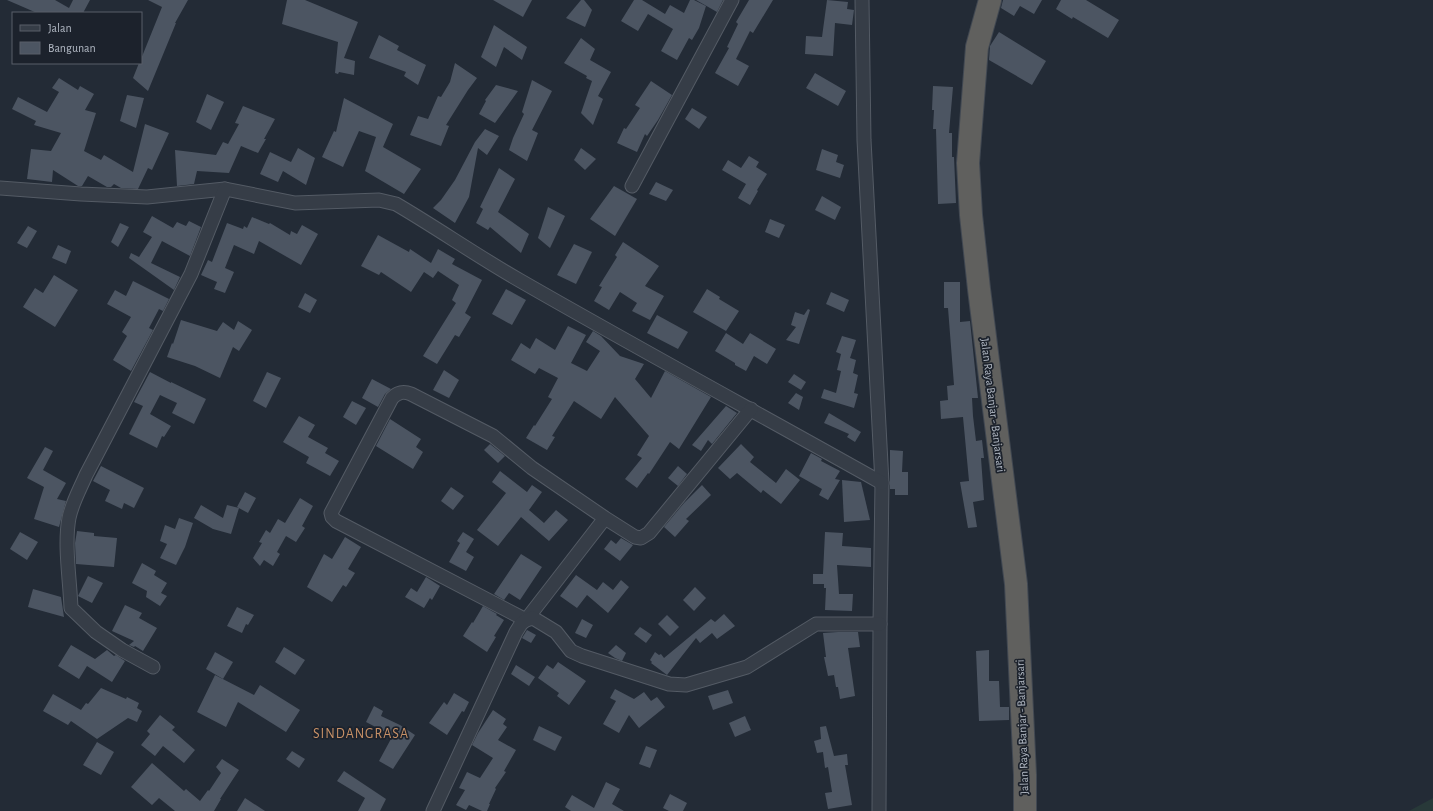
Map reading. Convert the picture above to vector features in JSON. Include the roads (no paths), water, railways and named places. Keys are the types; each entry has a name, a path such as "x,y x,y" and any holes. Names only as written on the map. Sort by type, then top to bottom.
{"highway":[{"name":"Jalan Raya Banjar - Banjarsari","path":"990,0 977,47 968,163 971,215 978,282 1016,584 1025,775 1025,811"}],"street":[{"path":"632,186 732,0"},
{"path":"862,0 864,140 882,483 879,811"},
{"path":"0,188 147,197 225,189 295,203 378,200 396,204 516,279 882,483"},
{"path":"153,667 122,650 101,636 71,608 67,536 69,517 86,475 191,274 225,189"},
{"path":"751,409 645,536 641,538 635,537 605,518 532,468 493,436 411,394 401,392 396,393 331,513 332,517 336,521 526,620 533,618 541,622 556,632 571,651 582,656 669,684 686,685 747,667 816,624 880,624"},
{"path":"433,811 516,632 605,518"}],"district":[{"name":"SINDANGRASA","path":"361,733"}]}
